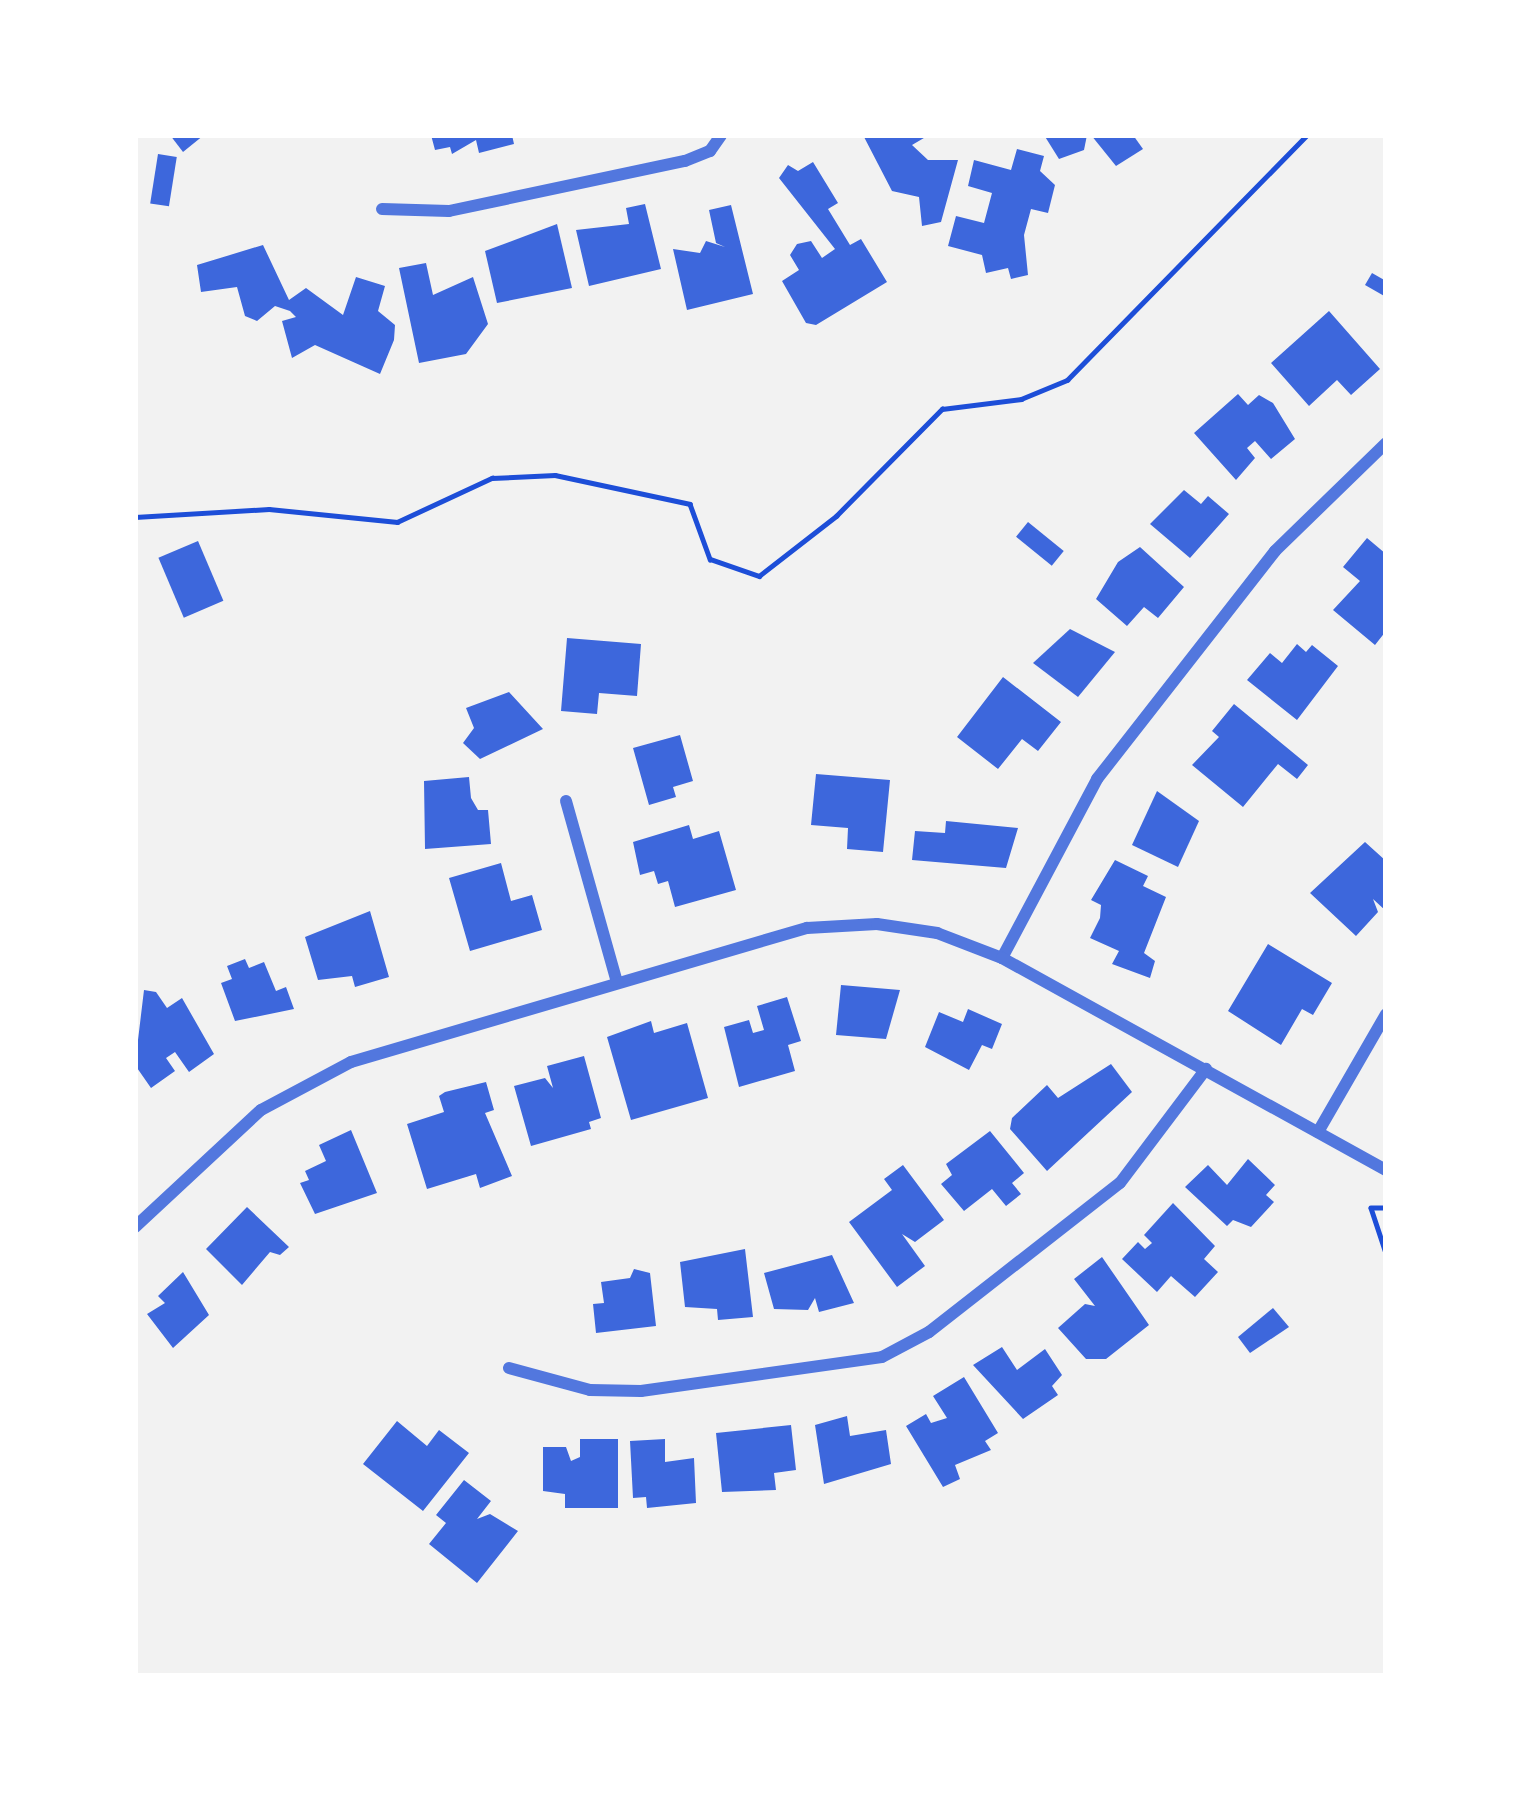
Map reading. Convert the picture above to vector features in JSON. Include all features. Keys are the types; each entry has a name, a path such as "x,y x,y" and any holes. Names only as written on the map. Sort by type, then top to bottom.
{"street":[{"path":"382,209 449,212 685,161 710,151 721,135"},
{"path":"1002,958 1097,779 1275,551 1386,443"},
{"path":"566,801 617,982"},
{"path":"135,1227 216,1148 305,1081 617,982 807,928 917,930 1002,958 1386,1170"},
{"path":"1318,1132 1386,1014"},
{"path":"509,1368 590,1390 640,1391 882,1357 929,1332 1120,1183 1206,1070"}],"path":[{"path":"135,517 269,508 336,522 397,522 492,478 555,476 690,504 710,559 759,576 836,516 942,409 1022,399 1067,380 1307,135"},
{"path":"135,445 135,464"},
{"path":"1386,1208 1371,1208 1386,1252"}],"building":[{"path":"170,135 204,135 183,152"},
{"path":"431,135 512,135 514,144 479,153 476,140 452,154 450,147 435,150"},
{"path":"863,135 929,135 912,145 928,160 958,160 941,222 922,226 919,197 892,191"},
{"path":"1044,135 1087,135 1084,150 1059,159"},
{"path":"1091,135 1133,135 1143,149 1116,166"},
{"path":"1017,149 1044,156 1040,171 1055,185 1048,213 1031,209 1024,235 1028,275 1011,279 1008,268 986,273 982,255 948,246 956,216 984,223 992,193 968,186 974,160 1011,170"},
{"path":"158,154 177,157 169,206 150,203"},
{"path":"813,162 838,203 828,209 850,245 861,239 887,282 816,325 806,323 782,281 799,270 790,255 797,244 811,241 822,258 835,249 779,178 788,165 798,171"},
{"path":"645,204 661,269 589,286 576,230 629,224 626,208"},
{"path":"731,205 753,294 687,310 673,249 700,253 706,241 725,247 716,243 709,210"},
{"path":"557,224 572,288 497,303 485,251"},
{"path":"263,245 289,300 306,288 343,315 356,277 385,286 378,311 395,325 380,374 315,345 292,358 282,321 296,317 290,311 275,306 257,321 245,316 237,287 201,292 197,265"},
{"path":"426,263 433,295 473,277 488,324 466,354 419,363 399,268"},
{"path":"1372,273 1386,281 1386,297 1365,285"},
{"path":"1329,311 1380,369 1351,395 1337,380 1309,406 1271,363"},
{"path":"1238,394 1248,405 1259,395 1273,403 1295,439 1271,459 1255,441 1247,448 1255,458 1236,480 1194,433"},
{"path":"1184,490 1201,504 1208,496 1229,514 1190,558 1150,524"},
{"path":"1028,522 1064,551 1052,566 1016,537"},
{"path":"1367,538 1386,554 1386,631 1375,645 1333,610 1360,581 1343,567"},
{"path":"198,541 223,601 184,618 158,558"},
{"path":"1140,547 1184,587 1158,618 1144,607 1127,626 1096,599 1118,562"},
{"path":"1070,629 1115,652 1078,697 1033,663"},
{"path":"567,638 641,644 637,696 599,693 597,714 561,711"},
{"path":"1297,644 1306,652 1312,645 1338,666 1297,720 1247,680 1270,653 1282,663"},
{"path":"1003,677 1061,722 1038,751 1022,739 998,769 957,737"},
{"path":"509,692 543,729 480,759 463,743 474,728 466,708"},
{"path":"1234,704 1308,765 1297,779 1278,764 1243,807 1192,765 1219,737 1212,731"},
{"path":"680,735 693,781 673,787 676,797 649,805 633,748"},
{"path":"816,774 890,780 883,852 847,849 848,828 811,825"},
{"path":"469,777 471,798 478,810 488,810 491,844 425,849 424,781"},
{"path":"1157,791 1199,821 1178,867 1132,845"},
{"path":"946,821 1018,828 1006,868 912,860 915,831 945,833"},
{"path":"689,825 693,839 719,831 736,890 675,907 668,881 658,884 654,871 640,875 633,842"},
{"path":"1365,842 1386,861 1386,911 1373,899 1378,912 1356,936 1310,893"},
{"path":"1115,860 1148,876 1143,886 1166,897 1144,953 1155,961 1150,978 1112,964 1119,951 1090,938 1101,905 1091,900"},
{"path":"501,863 511,901 532,895 542,930 470,951 449,878"},
{"path":"370,911 389,977 355,987 352,976 318,980 305,937"},
{"path":"1268,944 1332,983 1313,1015 1302,1009 1281,1045 1228,1011"},
{"path":"245,959 249,968 264,962 276,991 286,987 294,1009 235,1021 221,983 232,979 227,966"},
{"path":"841,985 900,990 886,1039 836,1035"},
{"path":"144,990 156,992 167,1008 182,998 214,1054 189,1072 175,1052 166,1058 175,1071 151,1088 135,1065"},
{"path":"787,997 801,1041 788,1045 795,1071 739,1087 724,1027 749,1020 753,1033 764,1030 757,1006"},
{"path":"968,1009 1002,1024 992,1049 982,1045 969,1070 925,1047 939,1012 963,1022"},
{"path":"651,1021 654,1033 687,1023 708,1098 631,1120 607,1037"},
{"path":"584,1056 601,1118 589,1122 591,1129 531,1146 514,1086 545,1078 553,1088 547,1066"},
{"path":"1111,1064 1132,1092 1047,1171 1010,1129 1012,1118 1047,1085 1058,1098"},
{"path":"486,1082 494,1110 485,1113 512,1176 480,1188 476,1174 427,1189 407,1124 444,1112 439,1096 445,1092"},
{"path":"351,1130 377,1193 315,1214 300,1183 309,1180 305,1171 326,1161 319,1145"},
{"path":"990,1131 1024,1173 1012,1183 1021,1194 1006,1206 992,1189 964,1211 941,1184 952,1175 946,1164"},
{"path":"1248,1159 1275,1185 1266,1195 1274,1202 1251,1227 1233,1220 1227,1226 1185,1187 1208,1165 1227,1185"},
{"path":"903,1165 944,1220 915,1242 902,1234 925,1266 897,1287 849,1222 892,1190 884,1179"},
{"path":"1173,1203 1215,1246 1204,1259 1218,1272 1195,1297 1171,1276 1157,1292 1122,1259 1138,1242 1145,1249 1152,1243 1144,1235"},
{"path":"247,1207 289,1247 280,1255 270,1252 242,1285 206,1249"},
{"path":"745,1249 753,1317 718,1320 717,1309 685,1307 680,1262"},
{"path":"832,1255 854,1303 819,1312 815,1298 808,1310 774,1309 764,1273"},
{"path":"1102,1257 1149,1325 1106,1359 1086,1359 1058,1328 1085,1304 1095,1306 1074,1279"},
{"path":"634,1269 650,1273 656,1326 596,1333 593,1304 604,1303 601,1282 630,1278"},
{"path":"183,1272 209,1315 173,1348 147,1314 165,1303 158,1296"},
{"path":"1273,1308 1289,1327 1250,1353 1238,1337"},
{"path":"1002,1347 1017,1370 1045,1349 1062,1375 1052,1386 1058,1395 1023,1419 973,1365"},
{"path":"964,1377 998,1433 985,1441 991,1450 955,1465 960,1479 943,1487 906,1426 926,1414 931,1423 947,1418 933,1396"},
{"path":"847,1416 850,1436 886,1430 891,1464 824,1484 815,1425"},
{"path":"397,1421 427,1446 439,1430 469,1453 423,1511 363,1464"},
{"path":"791,1425 796,1470 774,1473 776,1490 722,1492 716,1433"},
{"path":"580,1439 618,1439 618,1508 565,1508 565,1494 543,1491 543,1447 566,1447 571,1461 580,1457"},
{"path":"665,1439 665,1462 694,1458 696,1503 647,1508 646,1497 633,1498 630,1441"},
{"path":"464,1480 491,1501 477,1519 490,1514 518,1531 477,1583 429,1544 446,1523 436,1515"}]}
